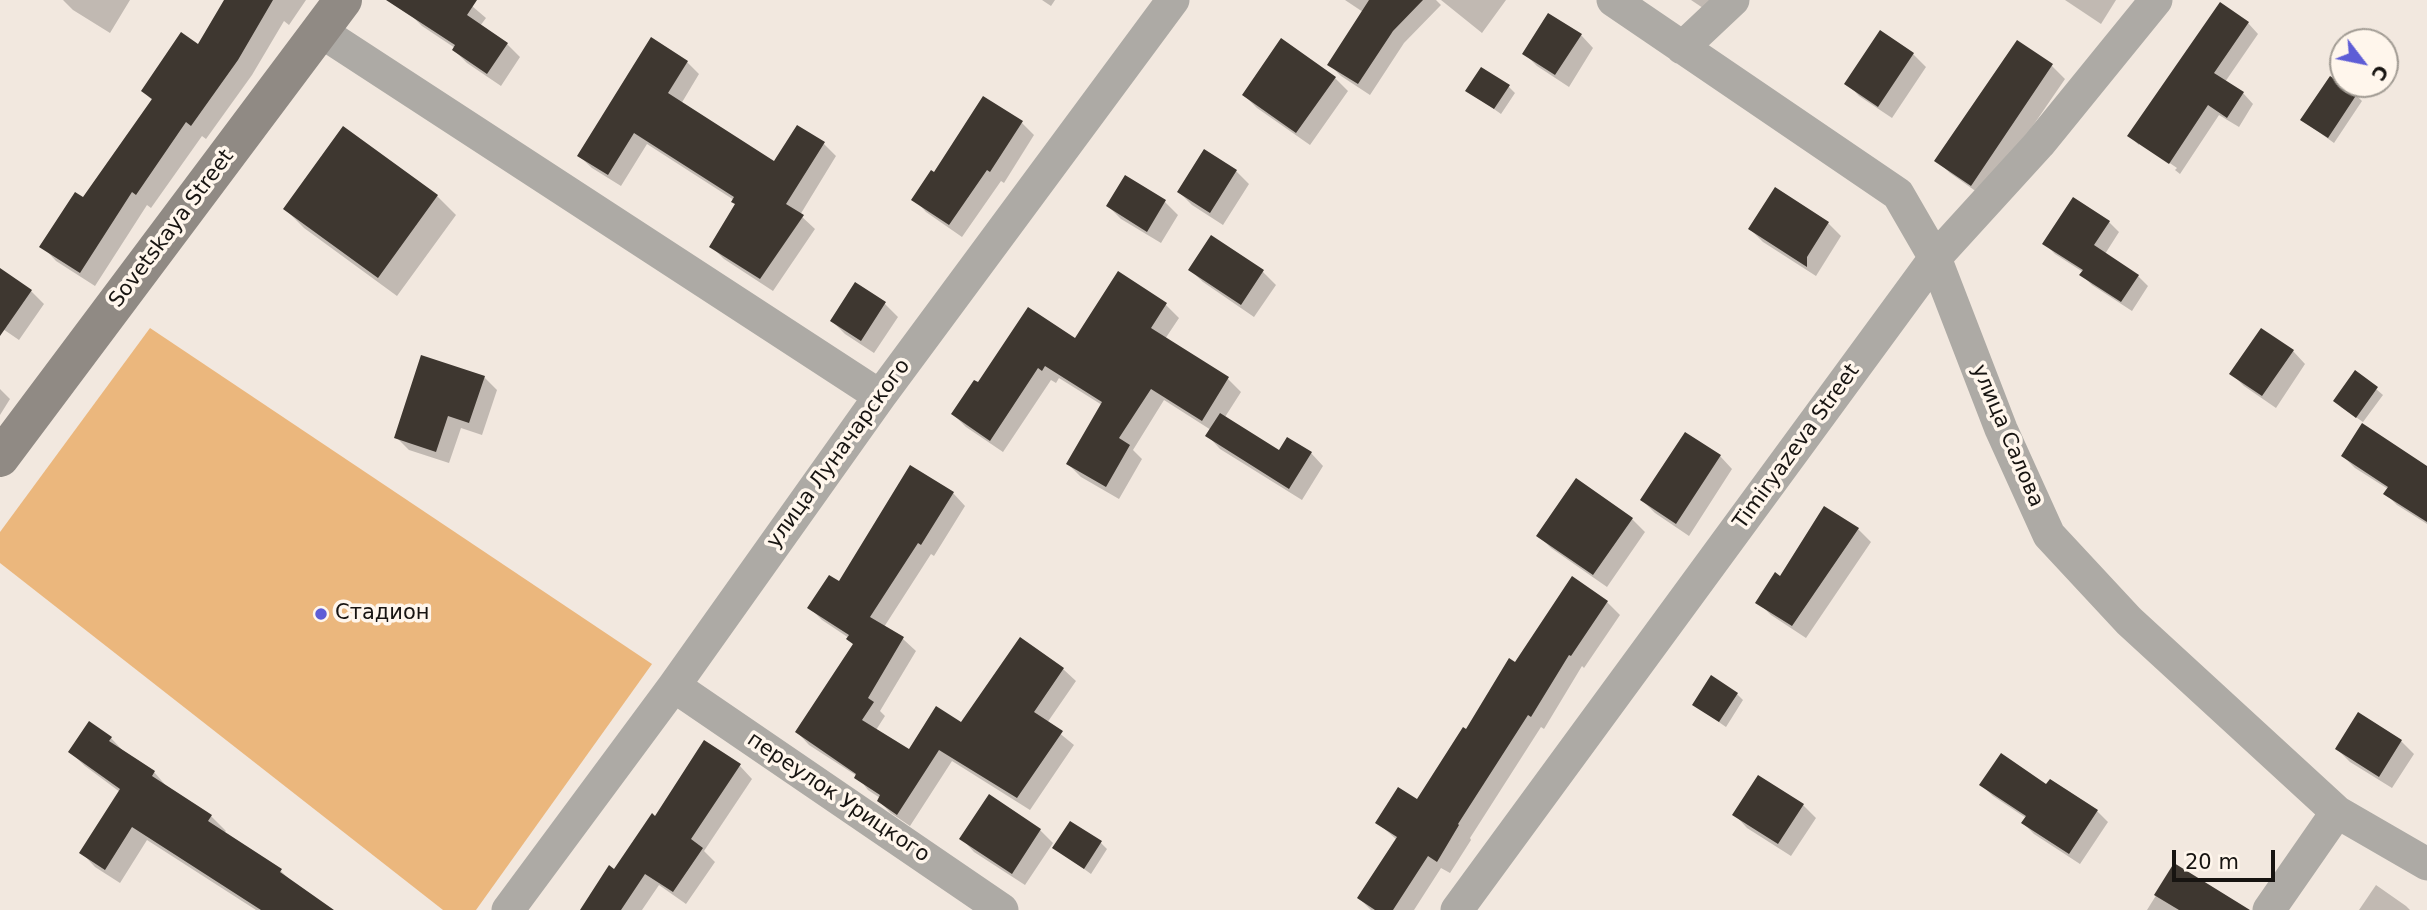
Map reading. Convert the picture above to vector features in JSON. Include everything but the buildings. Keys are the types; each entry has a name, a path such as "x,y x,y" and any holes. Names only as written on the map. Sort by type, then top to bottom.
{"main road":[{"name":"Sovetskaya Street","path":"0,458 343,0"}],"street":[{"name":"улица Луначарского","path":"508,910 674,686 880,396 1173,0"},
{"name":"улица Салова","path":"1613,0 1899,194 1935,258 2001,429 2049,535 2129,621 2337,812 2427,864"},
{"path":"1682,48 1733,0"},
{"name":"Timiryazeva Street","path":"1457,910 1935,258 2039,144 2157,0"},
{"path":"320,32 880,396"},
{"name":"переулок Урицкого","path":"674,686 1002,910"},
{"path":"2269,910 2337,812"}],"shaded area":[{"name":"Стадион","path":"150,328 652,664 476,910 443,910 0,563 0,532"}],"place":[{"name":"Стадион","path":"321,614"}]}
